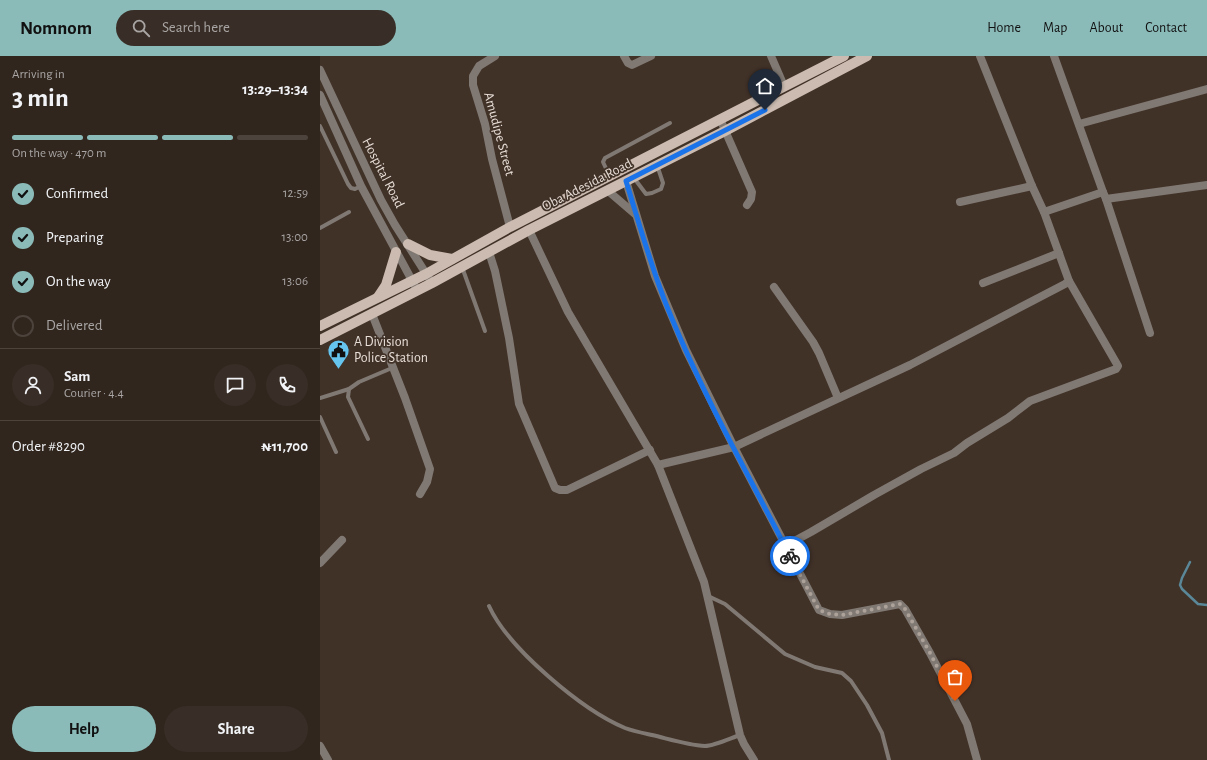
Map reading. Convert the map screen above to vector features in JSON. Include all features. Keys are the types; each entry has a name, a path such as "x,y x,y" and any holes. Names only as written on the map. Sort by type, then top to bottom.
{"main road":[{"name":"Oba Adesida Road","path":"321,324 426,274 510,227 844,56"},
{"name":"Oba Adesida Road","path":"320,340 432,283 529,230 725,131 867,56"},
{"path":"408,244 430,255 452,259"},
{"path":"378,297 389,279 396,252"}],"street":[{"name":"Amudipe Street","path":"495,56 478,66 473,76 473,85 485,124 492,159 510,227"},
{"path":"624,56 628,63 632,64 651,56"},
{"path":"771,56 784,86"},
{"path":"785,546 921,469 954,453 967,443 1008,418 1030,401 1116,369 1118,366 1068,281 1044,212 1032,186 980,56"},
{"path":"1054,56 1105,195 1150,333"},
{"name":"Hospital Road","path":"320,70 381,200 432,283"},
{"path":"1078,124 1207,89"},
{"name":"Hospital Road","path":"320,95 322,108 361,186 417,290"},
{"path":"720,119 752,192 751,199 747,205"},
{"path":"630,179 636,214 655,276 670,314 734,447 819,610 830,614 842,615 900,604 905,609 930,653 967,724 977,760"},
{"path":"1044,212 1105,195 1207,185"},
{"path":"960,202 1032,186"},
{"path":"607,190 636,214"},
{"path":"529,230 572,318 658,465 704,582 740,735 754,760"},
{"path":"489,252 495,271 510,338 519,404 555,488 567,490 650,450"},
{"path":"983,283 1059,253"},
{"path":"658,465 734,447 910,365 1065,284 1068,281"},
{"path":"774,287 813,342 838,398"},
{"path":"372,314 430,469 427,482 420,494"},
{"path":"320,563 342,540"},
{"path":"320,746 328,760"}],"lane":[{"path":"610,176 602,162 605,158 670,123"},
{"path":"320,126 348,184 351,188 355,189 361,186"},
{"path":"630,179 646,194 661,189 663,183 657,165"},
{"path":"320,228 349,212"},
{"path":"462,266 485,332"},
{"path":"320,398 349,389 359,382 392,368"},
{"path":"349,389 348,397 368,439"},
{"path":"320,417 336,452"},
{"path":"708,596 725,604 785,654 815,667 842,673 851,681 867,705 882,732 889,760"},
{"path":"489,606 510,638 568,693 585,705 626,728 707,746 740,735"}],"waterway":[{"path":"1190,562 1180,585 1182,589 1198,604 1207,605"}],"way so far":[{"path":"790,556 819,610 830,614 842,615 900,604 905,609 930,653 955,701"}],"place":[{"name":"A Division Police Station","path":"338,370"}],"route":[{"path":"765,110 626,181 655,276 670,314 734,447 790,556"}]}
